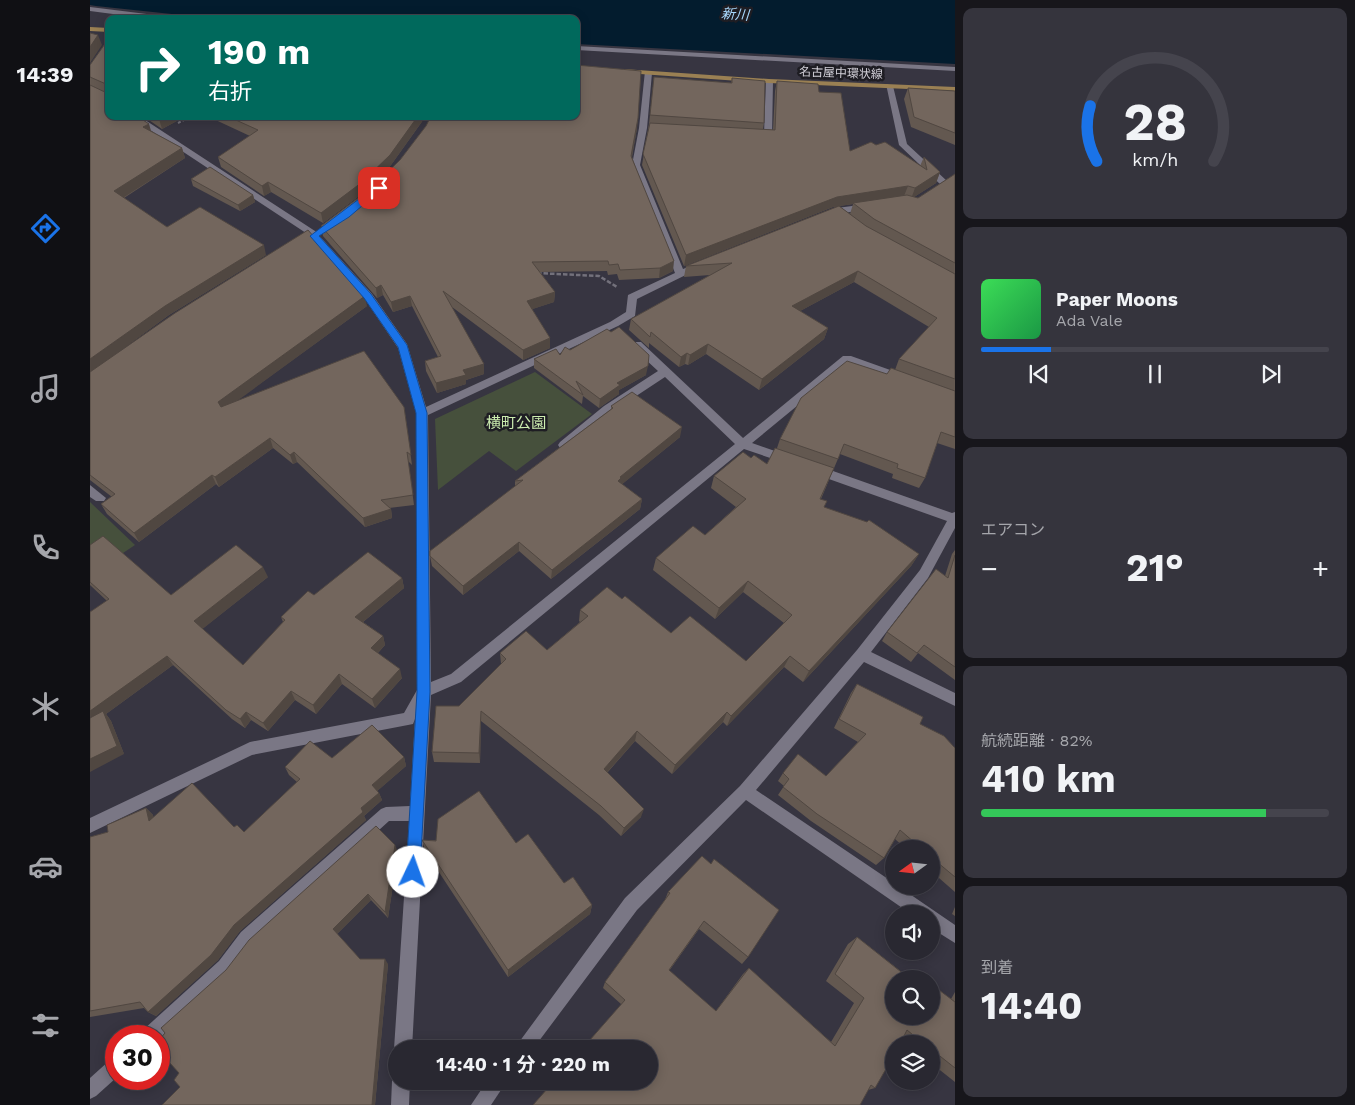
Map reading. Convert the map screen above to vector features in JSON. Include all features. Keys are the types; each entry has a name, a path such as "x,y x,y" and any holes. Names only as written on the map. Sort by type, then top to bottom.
{"main road":[{"path":"90,29 105,30"},
{"name":"名古屋中環状線","path":"612,70 769,81 955,89"}],"street":[{"path":"90,8 142,15"},
{"path":"90,17 105,18"},
{"path":"580,48 955,69"},
{"path":"648,73 648,128 636,165 680,274"},
{"path":"749,136 768,137 769,81"},
{"path":"889,86 903,145 940,186 955,176"},
{"path":"139,120 313,234 368,296 403,347 422,413 424,692 404,1040"},
{"path":"851,222 832,212 875,205"},
{"path":"422,413 621,331 631,314 632,297 707,262"},
{"path":"529,1040 631,904 745,791 862,654 924,574 955,518 742,444 621,331"},
{"path":"90,826 250,749 408,719 424,692 456,678 847,359 910,381"},
{"path":"554,453 608,409 665,372"},
{"path":"90,490 100,498"},
{"path":"862,654 955,700"},
{"path":"745,791 912,905"},
{"path":"161,1025 225,967 247,938 386,814 417,813"},
{"path":"940,924 955,935"},
{"path":"90,1090 105,1076"},
{"path":"400,1105 401,1090"},
{"path":"480,1105 491,1090"}],"path":[{"path":"562,265 562,274"},
{"path":"534,273 599,276 632,297"}],"green space":[{"name":"横町公園","path":"535,372 592,414 516,471 489,451 438,490 435,419"},
{"path":"90,502 135,545 90,575"}],"water":[{"name":"新川","path":"90,0 955,0 955,64 580,44 580,15 181,15 90,5"}],"building":[{"path":"90,33 98,35 90,47"},
{"path":"105,44 105,84 90,77 90,65"},
{"path":"580,65 641,71 638,118 631,156 674,261 660,268 620,270 618,264 609,265 608,261 532,262 555,292 527,301 550,338 523,350 443,291 484,364 463,370 466,375 436,383 425,361 441,356 410,296 391,302 381,285 376,288 321,226 370,189 400,160 429,120 580,120"},
{"path":"654,77 732,83 732,78 765,81 764,123 650,115"},
{"path":"777,81 818,84 819,92 841,93 850,151 871,142 876,145 885,142 927,170 924,157 940,172 915,188 908,186 837,197 686,255 643,154 650,123 775,130"},
{"path":"90,85 105,92 105,120 143,120 149,124 143,127 182,148 114,191 167,227 200,207 264,245 165,306 90,359"},
{"path":"908,88 955,91 955,133 914,117"},
{"path":"236,120 415,120 390,155 361,183 321,213 268,182 262,186 218,157 258,130"},
{"path":"210,167 253,195 238,205 191,179"},
{"path":"955,174 955,263 874,219 853,203 907,195 918,198"},
{"path":"839,206 866,226 955,274 955,379 899,359 937,318 858,271 792,306 828,328 762,379 708,344 690,355 687,353 681,357 651,332 650,337 631,319 732,263 686,266"},
{"path":"308,230 365,296 218,402 221,407 364,351 404,407 411,455 407,452 413,495 381,500 391,509 363,518 294,452 290,455 270,438 215,477 212,475 134,533 101,504 115,494 90,475 90,372 175,313"},
{"path":"619,327 649,355 648,366 617,383 620,385 600,399 576,381 583,395 534,359 556,349 560,355 565,347 570,350 607,329 611,332"},
{"path":"847,361 887,374 891,368 955,391 955,437 941,432 925,478 897,468 898,464 844,444 838,459 780,439 801,398"},
{"path":"632,392 682,427 620,477 618,481 642,499 552,570 519,542 463,586 430,556 430,551 523,480 515,481 613,408 611,406"},
{"path":"775,448 834,468 820,499 827,501 824,507 867,522 869,520 919,554 809,671 790,656 731,716 727,712 675,765 637,731 604,769 644,809 624,828 601,806 481,711 479,753 432,752 436,706 459,706 506,659 500,653 526,631 547,650 588,616 580,610 607,587 622,599 625,596 671,633 690,616 746,661 792,615 748,581 719,608 656,558 693,526 705,535 746,499 714,476 743,452 751,458 754,455 767,464"},
{"path":"103,536 171,595 236,545 263,567 194,621 243,665 285,620 281,617 308,591 314,595 368,552 402,578 355,617 383,636 371,648 400,669 372,699 339,674 313,705 291,691 263,723 246,712 240,719 226,710 167,656 90,711 90,612 109,599 90,582 90,545"},
{"path":"955,555 955,667 924,645 917,653 887,632 936,569 948,578"},
{"path":"857,684 923,717 920,724 944,736 955,748 955,877 940,864 940,840 912,840 900,830 894,840 885,840 884,858 817,814 783,787 789,779 783,773 798,754 826,776 866,734 839,719"},
{"path":"103,711 117,746 90,759 90,718"},
{"path":"372,725 404,757 372,785 379,793 361,808 363,812 234,925 211,955 148,1012 140,1002 90,1011 90,837 108,832 107,825 146,808 149,821 192,783 234,827 237,825 244,832 300,779 285,767 310,741 332,758"},
{"path":"479,791 516,843 528,834 564,883 573,877 592,905 508,970 422,840 436,841 438,819"},
{"path":"376,826 395,845 385,912 368,894 333,929 360,959 385,959 372,1105 162,1105 180,1087 174,1080 179,1073 170,1063 170,1025 164,1025 226,970 249,940"},
{"path":"702,856 711,864 714,859 779,910 748,957 704,921 669,970 716,1011 749,968 835,1046 864,998 835,974 857,937 899,970 885,970 885,1025 940,1025 940,991 955,1002 955,1068 940,1056 940,1035 913,1035 907,1030 904,1035 885,1035 885,1071 875,1088 871,1085 860,1105 533,1105 546,1090 658,1090 658,1040 590,1040 625,1000 605,982 670,893 668,892"}],"route":[{"path":"379,188 346,215 314,236 368,296 403,347 422,413 424,692 413,872"}]}
